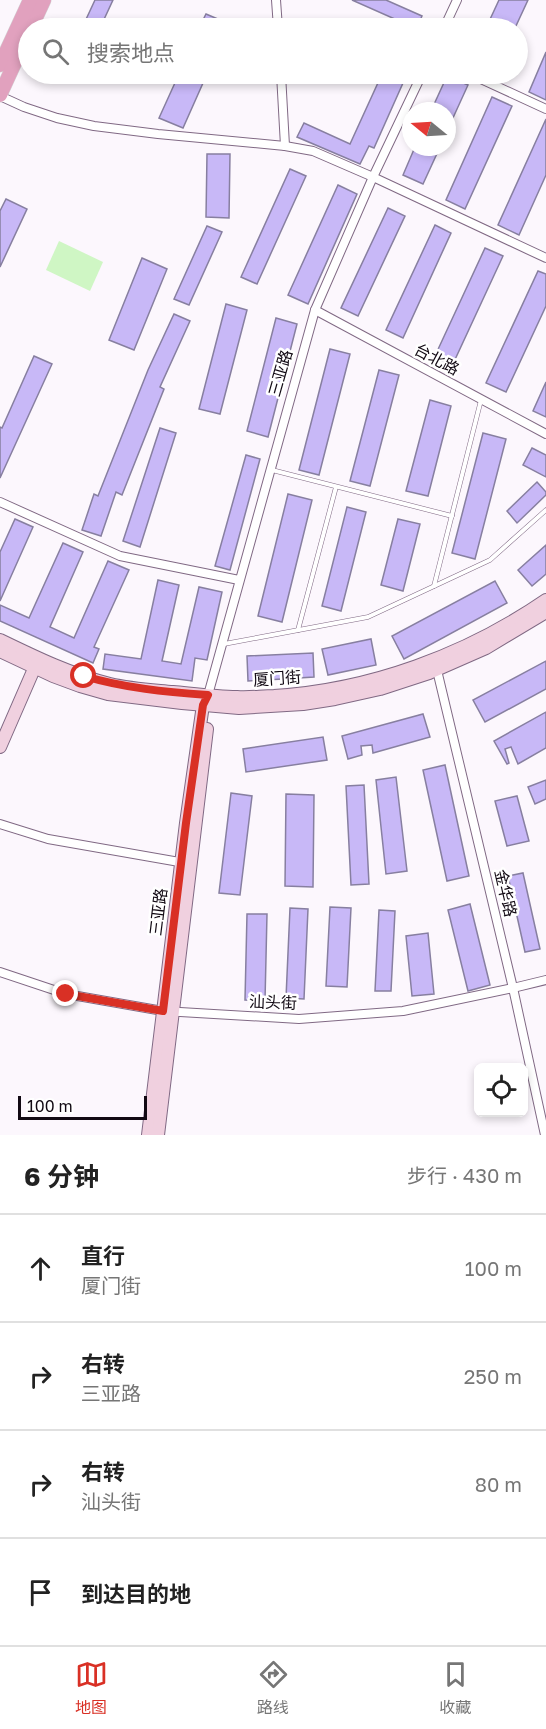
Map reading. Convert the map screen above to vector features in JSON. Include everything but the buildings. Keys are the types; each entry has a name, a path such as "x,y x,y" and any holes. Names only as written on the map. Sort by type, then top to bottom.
{"main road":[{"path":"22,18 30,0"},
{"path":"36,18 44,0"},
{"path":"0,65 18,26"},
{"path":"0,95 18,56"},
{"name":"厦门街","path":"436,665 546,600"},
{"name":"厦门街","path":"0,651 110,684 207,702 323,691 436,665 486,648 546,612"},
{"name":"厦门街","path":"0,640 36,662"},
{"path":"0,747 36,662"},
{"name":"三亚路","path":"158,1135 168,1012 207,702"},
{"name":"三亚路","path":"148,1135 168,1012"}],"street":[{"path":"276,0 277,18"},
{"path":"449,18 457,0"},
{"path":"282,84 285,146"},
{"name":"三亚路","path":"207,702 315,310 373,177 417,84"},
{"path":"492,84 546,109"},
{"path":"0,95 24,107 57,118 94,126 313,151 546,258"},
{"name":"台北路","path":"315,310 546,434"},
{"path":"0,502 120,556 239,580"},
{"name":"金华路","path":"436,665 513,988 545,1135"},
{"path":"0,824 48,839 186,863"},
{"name":"汕头街","path":"0,972 66,994 168,1012 288,1018 403,1011 546,980"}],"lane":[{"path":"434,586 482,399"},
{"path":"270,470 452,516"},
{"path":"298,630 336,487"},
{"path":"222,644 368,617 490,560 546,510"}],"green space":[{"path":"59,241 103,262 90,291 46,270"}],"route":[{"path":"66,994 163,1011 186,823 203,705 208,695 128,687 84,676"}]}
